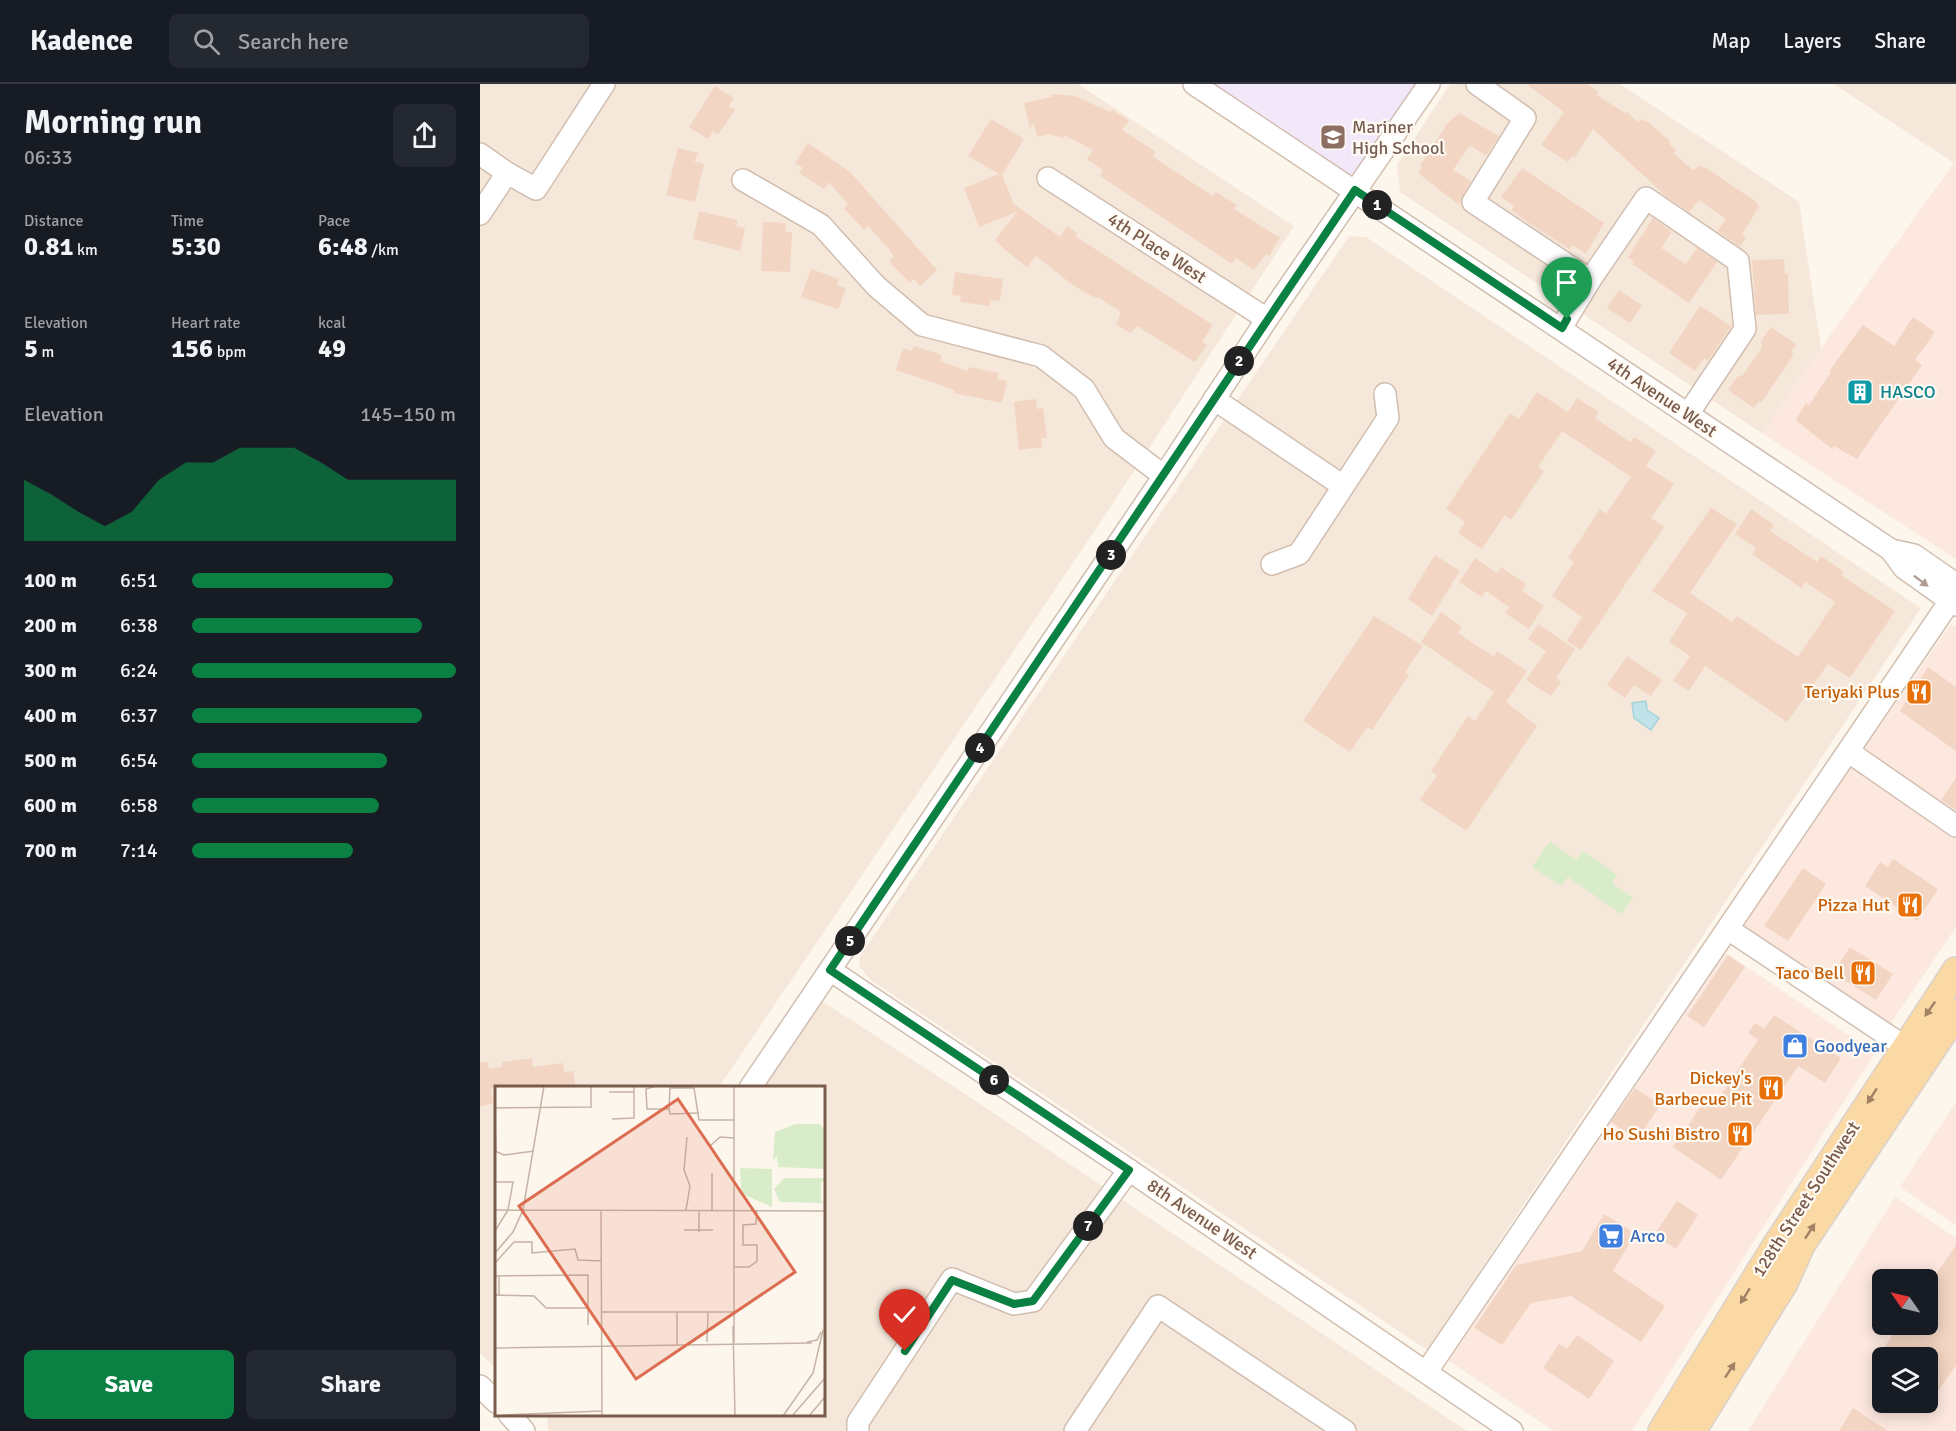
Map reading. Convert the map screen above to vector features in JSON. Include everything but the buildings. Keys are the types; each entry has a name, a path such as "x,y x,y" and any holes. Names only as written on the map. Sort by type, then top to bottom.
{"main road":[{"name":"128th Street Southwest","path":"1692,1431 1784,1283 1801,1245 1914,1054 1956,971"},
{"name":"128th Street Southwest","path":"1662,1431 1774,1249 1914,1054 1956,1012"}],"street":[{"path":"480,154 507,173 536,189 604,84"},
{"name":"4th Avenue West","path":"1194,84 1891,550 1904,568 1954,597"},
{"path":"751,1086 1164,476 1266,319 1429,84"},
{"path":"1477,84 1525,118 1473,202 1590,280"},
{"path":"480,214 507,173"},
{"name":"4th Place West","path":"1047,178 1266,319"},
{"path":"743,180 821,225 876,286 922,325 1041,356 1084,389 1114,438 1164,476"},
{"path":"1562,328 1590,280 1646,198 1738,261 1745,329 1688,414"},
{"path":"1272,564 1299,554 1388,418 1385,394"},
{"path":"1214,399 1343,486"},
{"path":"1427,1371 1954,597"},
{"path":"1849,752 1956,826"},
{"path":"1728,929 1914,1054"},
{"name":"8th Avenue West","path":"830,970 1427,1371 1512,1431"},
{"path":"858,1431 858,1422 952,1280 1014,1304 1033,1301 1129,1170"},
{"path":"1075,1431 1158,1306 1345,1431"},
{"path":"480,1386 495,1401"}],"shaded area":[{"path":"480,84 1078,84 1294,226 1100,523 720,1086 495,1086 495,1368 480,1353"},
{"name":"Mariner High School","path":"1194,84 1429,84 1355,190"},
{"path":"1450,84 1620,84 1799,202 1821,348 1763,434 1400,192 1397,165"},
{"path":"1834,84 1956,84 1956,160 1954,163"},
{"path":"1956,160 1956,559 1763,434 1821,348"},
{"path":"1349,236 1366,237 1921,608 1427,1350 871,980 859,966 860,956"},
{"path":"1951,624 1956,627 1956,927 1889,1026 1736,922 1834,777 1852,766"},
{"path":"1726,953 1875,1053 1632,1431 1554,1431 1449,1361"},
{"path":"822,1001 968,1096 1467,1431 548,1431 547,1416 825,1416 825,1086 765,1086"},
{"path":"1956,1102 1956,1225 1900,1187"},
{"path":"1895,1197 1956,1238 1956,1431 1748,1431"}],"green space":[{"path":"1550,841 1576,860 1583,851 1617,875 1612,883 1633,898 1621,914 1568,877 1561,886 1532,867"}],"water":[{"path":"1646,701 1647,710 1659,718 1651,730 1634,718 1632,703"}],"place":[{"name":"Mariner High School","path":"1333,137"},
{"name":"HASCO","path":"1860,392"},
{"name":"Teriyaki Plus","path":"1919,692"},
{"name":"Pizza Hut","path":"1910,905"},
{"name":"Taco Bell","path":"1863,973"},
{"name":"Goodyear","path":"1795,1046"},
{"name":"Dickey's Barbecue Pit","path":"1771,1088"},
{"name":"Ho Sushi Bistro","path":"1740,1134"},
{"name":"Arco","path":"1611,1236"}],"route":[{"path":"905,1351 952,1280 1014,1304 1033,1301 1129,1170 830,970 1164,476 1266,319 1355,190 1562,328 1567,319"}]}
